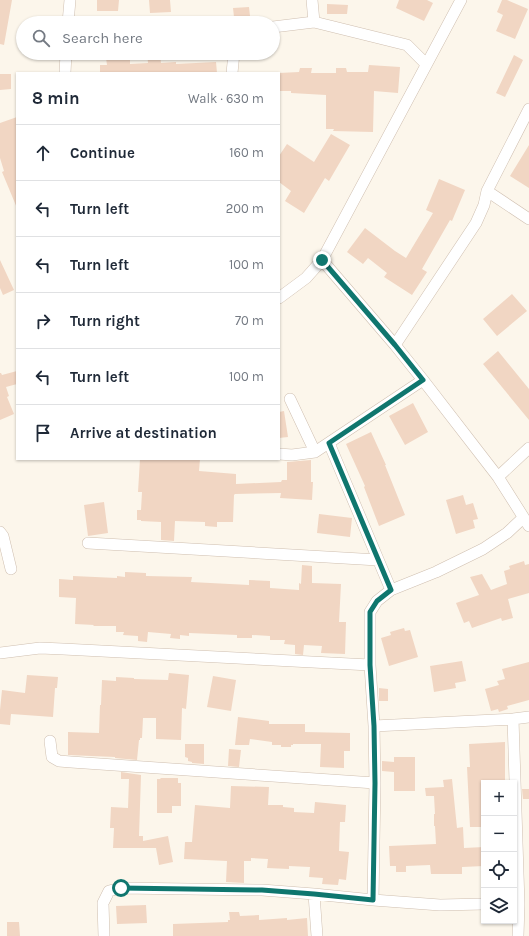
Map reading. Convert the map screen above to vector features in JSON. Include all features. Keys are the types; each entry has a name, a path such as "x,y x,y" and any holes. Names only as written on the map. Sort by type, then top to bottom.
{"street":[{"path":"69,16 70,0"},
{"path":"312,0 314,22"},
{"path":"280,297 306,278 322,260 461,0"},
{"path":"280,26 314,22 407,45 426,64"},
{"path":"64,72 65,60"},
{"path":"232,72 233,60"},
{"path":"395,345 476,223 484,205 487,191 529,109"},
{"path":"487,191 529,219"},
{"path":"322,260 423,380 498,477 526,522 483,549 436,572 391,590 377,601 370,612 370,665 374,726 375,783 373,900"},
{"path":"280,454 292,455 315,452 423,380"},
{"path":"290,399 315,452"},
{"path":"329,443 391,590"},
{"path":"498,477 529,448"},
{"path":"0,532 3,536 11,569"},
{"path":"88,543 378,560"},
{"path":"0,653 48,649 370,665"},
{"path":"374,726 529,717"},
{"path":"513,719 521,904 518,936"},
{"path":"50,742 52,757 71,762 375,783"},
{"path":"104,936 103,903 109,891 121,888 262,890 440,905 481,904"},
{"path":"314,894 318,936"}],"building":[{"path":"0,0 12,0 4,45 0,44"},
{"path":"97,0 119,0 118,11 97,11"},
{"path":"149,0 170,0 171,12 150,13"},
{"path":"399,0 427,0 433,3 424,21 396,8"},
{"path":"502,0 507,0 528,9 515,39 496,31 503,15 497,12"},
{"path":"327,4 348,5 347,14 327,14"},
{"path":"249,7 250,16 234,16 233,8"},
{"path":"514,55 523,60 505,97 496,93"},
{"path":"106,60 130,60 130,64 148,63 148,60 161,60 161,63 176,62 176,64 216,62 217,72 100,72 100,65 107,65"},
{"path":"369,65 400,67 398,93 374,91 373,132 333,131 334,129 326,129 326,95 280,91 280,73 299,72 300,68 312,68 311,73 336,73 336,68 346,68 347,72 368,72"},
{"path":"0,74 11,74 11,89 0,90"},
{"path":"16,117 16,206 2,172 4,171 0,158 0,123"},
{"path":"331,134 350,145 329,181 325,178 304,213 285,201 291,191 280,183 280,154 287,144 314,162"},
{"path":"529,145 529,188 510,176"},
{"path":"439,179 465,190 452,221 450,220 422,269 427,272 412,295 384,277 387,273 368,258 363,264 347,252 365,228 406,258 433,213 426,210"},
{"path":"0,260 14,290 3,295 0,288"},
{"path":"512,294 527,311 497,336 483,319"},
{"path":"498,351 529,389 529,420 483,364"},
{"path":"16,371 16,384 6,387 9,396 7,397 14,414 0,420 0,373 2,375"},
{"path":"413,403 428,432 405,445 389,416"},
{"path":"284,411 288,437 280,438 280,412"},
{"path":"371,432 386,465 405,515 379,526 364,487 365,486 346,444"},
{"path":"140,460 200,460 199,471 236,474 236,484 281,482 282,480 287,480 287,462 311,460 311,482 313,482 312,500 280,498 281,493 235,494 233,522 217,522 217,527 205,526 205,522 175,521 174,541 161,540 161,522 137,520 137,510 141,510 142,492 138,492"},
{"path":"463,495 466,505 473,503 478,519 473,520 475,528 456,534 446,500"},
{"path":"104,502 108,533 88,536 84,505"},
{"path":"319,514 352,518 350,537 317,533"},
{"path":"524,561 525,565 529,564 529,593 508,599 513,618 502,621 501,618 472,628 469,621 464,623 456,603 479,595 470,577 482,574 491,590 507,584 504,571 510,569 509,566"},
{"path":"302,565 312,566 312,583 341,584 339,622 346,622 345,654 321,653 322,646 304,645 303,655 295,654 295,645 284,644 285,640 270,640 270,636 252,635 252,638 237,638 237,635 189,633 189,636 180,635 180,639 170,638 171,634 148,632 147,642 138,641 138,636 123,635 124,632 116,632 116,626 75,624 76,598 59,597 59,579 73,580 73,576 117,578 117,576 125,577 125,572 146,573 146,576 192,577 191,582 249,585 249,580 270,581 270,588 299,590 299,583 301,584"},
{"path":"404,628 405,631 410,630 418,657 389,666 381,638 391,635 390,632"},
{"path":"462,661 466,681 455,683 456,688 434,692 430,666"},
{"path":"529,662 529,700 507,706 508,709 499,712 498,709 491,711 485,689 499,685 497,681 505,679 502,669"},
{"path":"169,673 189,675 186,709 182,708 181,740 156,739 156,718 143,718 142,738 139,740 137,760 115,757 68,755 68,732 99,733 102,680 116,681 116,677 168,680"},
{"path":"27,675 58,677 57,688 55,688 53,717 11,714 10,725 0,724 2,690 25,693"},
{"path":"213,676 236,680 231,711 207,707"},
{"path":"379,688 388,689 388,701 379,701"},
{"path":"238,717 269,721 269,724 305,724 305,732 350,733 350,751 344,751 344,768 320,767 321,744 293,744 291,747 281,747 281,745 272,745 272,742 250,739 249,745 235,745"},
{"path":"505,742 505,780 481,780 481,827 470,827 467,767 470,767 469,744"},
{"path":"185,744 204,744 204,764 192,763 188,761 188,758 185,757"},
{"path":"229,749 241,750 239,767 228,766"},
{"path":"394,757 415,757 415,791 394,791 394,772 382,771 382,761 394,762"},
{"path":"121,772 141,775 139,836 143,836 143,841 168,836 173,862 159,865 156,848 113,848 114,828 110,828 111,807 128,808 129,779 121,779"},
{"path":"178,778 178,783 181,783 181,806 172,806 172,813 157,813 157,779"},
{"path":"452,779 457,828 463,827 464,848 481,847 481,866 462,867 462,874 431,874 430,865 406,866 406,872 396,872 396,866 390,866 389,846 436,844 434,826 434,796 426,796 425,788 444,787 443,780"},
{"path":"231,786 269,787 268,805 283,805 283,807 294,808 294,812 314,813 315,802 346,805 345,822 340,822 339,851 349,852 346,880 339,879 338,885 322,884 323,878 309,877 310,867 289,866 289,869 267,868 268,859 251,858 251,861 244,861 244,883 226,882 227,861 184,859 185,842 192,842 195,805 230,808"},
{"path":"522,789 529,789 529,799 523,799"},
{"path":"146,905 147,923 117,924 116,906"},
{"path":"229,912 239,912 240,916 259,915 259,920 307,918 308,936 173,936 173,924 228,922 228,920 230,920"},
{"path":"7,922 19,922 20,936 7,936"}],"route":[{"path":"121,888 262,890 373,900 375,783 369,626 370,612 377,601 391,590 329,443 423,380 322,260"}]}
